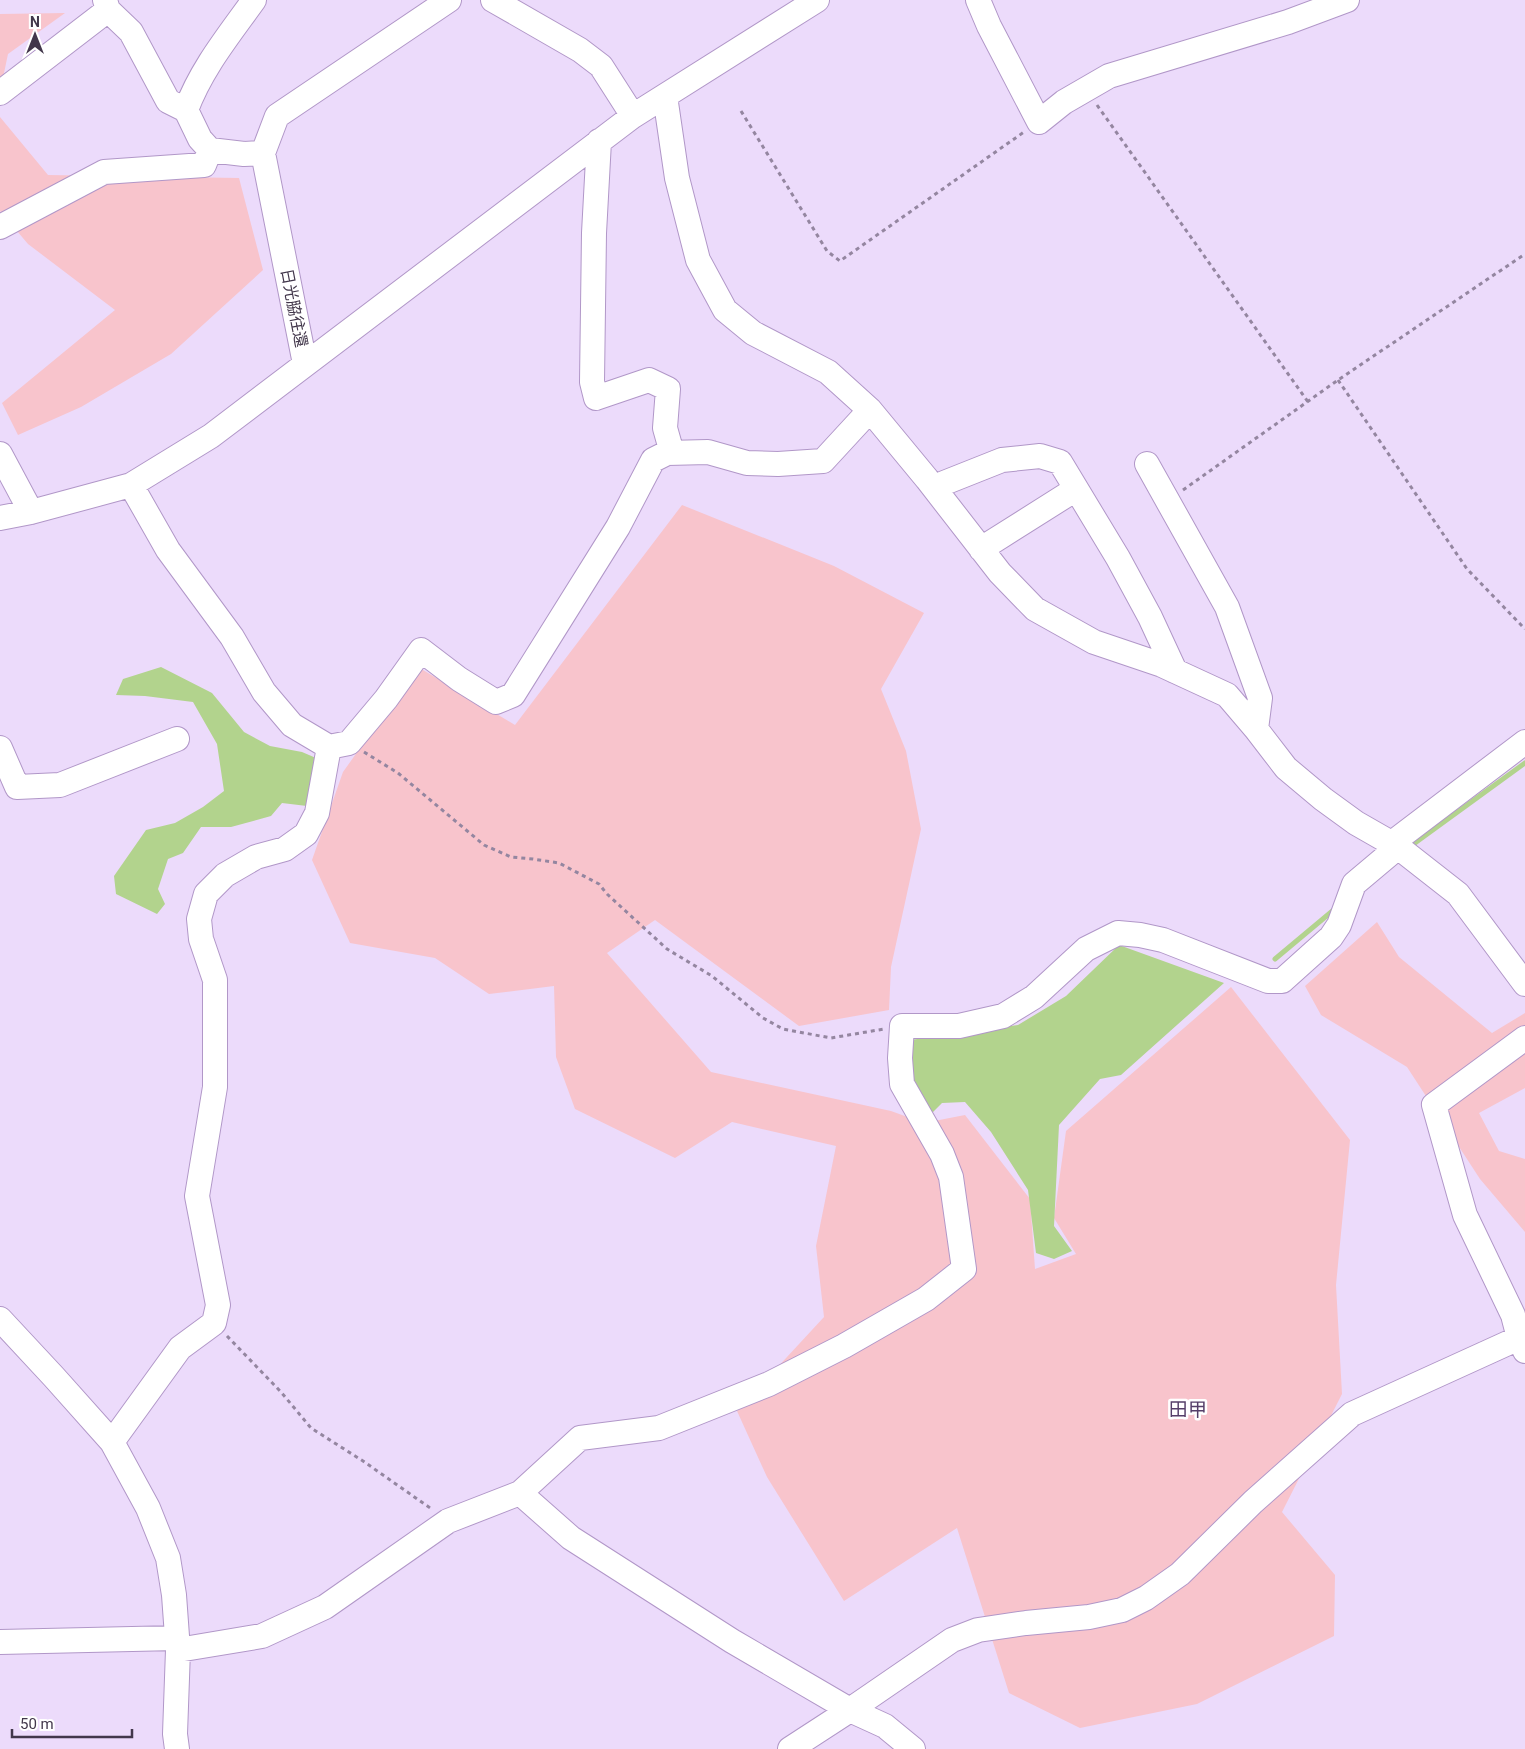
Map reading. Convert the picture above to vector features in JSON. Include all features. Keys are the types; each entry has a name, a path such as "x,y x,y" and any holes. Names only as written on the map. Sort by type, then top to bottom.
{"street":[{"path":"186,110 193,91 210,62 254,0"},
{"path":"0,93 106,5 131,32 168,101 186,110 200,140 210,150 244,154 263,152 277,116 449,0"},
{"path":"492,0 580,50"},
{"path":"519,0 528,12 601,66 633,116"},
{"path":"305,364 633,116 817,0"},
{"path":"978,0 989,26 1039,122 1064,102 1109,76 1288,22 1347,0"},
{"path":"665,96 677,178 698,260 725,310 753,333 828,372 870,410 934,487 1000,573 1035,609 1094,642 1175,672 1227,695 1286,768 1323,800 1356,823 1395,845 1458,894 1525,984"},
{"path":"599,141 594,233 592,382 596,398 649,380 668,389 664,428 672,453"},
{"path":"0,227 104,172 204,165 210,150"},
{"name":"日光脇往還","path":"0,518 31,512 131,486 210,436 305,364 263,152"},
{"path":"112,1442 180,1348 214,1323 218,1305 197,1196 215,1087 215,980 201,939 200,919 206,894 225,875 256,857 285,849 306,834 317,813 339,745 386,699 420,650 459,679 496,702 513,695 618,527 653,460 667,453 708,452 747,463 778,464 823,461 870,410"},
{"path":"0,454 31,512"},
{"path":"934,487 1002,460 1040,456 1060,462 1118,558 1150,617 1175,672"},
{"path":"1147,464 1227,607 1260,698 1256,729"},
{"path":"131,486 168,550 232,637 264,692 292,726 339,745"},
{"path":"981,548 1076,489"},
{"path":"0,748 17,787 60,785 177,739"},
{"path":"0,1642 177,1644 262,1636 325,1607 448,1521 520,1493 580,1438 659,1428 769,1384 844,1346 926,1299 964,1270 951,1177 942,1154 902,1084 900,1058 902,1026 959,1026 1003,1016 1034,997 1086,949 1118,933 1163,940 1268,981 1282,981 1330,936 1339,925 1354,884 1395,845 1525,742"},
{"path":"790,1749 952,1640 978,1630 1089,1617 1122,1610 1146,1598 1180,1574 1253,1502 1352,1414 1522,1345 1519,1313 1466,1215 1434,1105 1525,1038"},
{"path":"0,1319 112,1442 148,1508 168,1558 174,1596 177,1644 175,1734 177,1749"},
{"path":"520,1493 571,1538 732,1641 850,1710 885,1726 913,1749"}],"path":[{"path":"1086,89 1308,402"},
{"path":"741,111 827,251 840,261 1039,122"},
{"path":"1168,501 1338,380 1525,254"},
{"path":"1338,380 1467,569 1525,629"},
{"path":"339,745 398,773 484,845 510,858 559,863 599,884 607,894 667,949 712,976 763,1018 783,1029 831,1038 902,1026"},
{"path":"214,1323 281,1392 311,1428 363,1461 448,1521"}],"shaded area":[{"path":"65,13 8,54 0,92 0,14"},
{"path":"0,117 48,175 239,178 263,270 171,354 81,407 18,435 2,403 115,310 28,244 0,211"},
{"path":"682,505 834,566 924,613 881,689 906,751 921,829 891,967 889,1010 799,1026 655,920 607,953 711,1072 891,1111 924,1123 965,1115 1030,1199 1035,1269 1076,1254 1054,1218 1066,1131 1231,987 1350,1140 1336,1285 1342,1394 1282,1512 1335,1575 1334,1636 1197,1704 1080,1728 1009,1693 957,1528 844,1601 767,1477 737,1411 824,1317 816,1246 836,1146 732,1122 675,1158 575,1109 556,1057 554,986 489,994 435,958 350,943 312,860 343,772 418,667 515,725"},
{"path":"161,667 212,693 244,732 270,746 302,752 316,758 307,806 282,803 271,816 231,827 201,827 183,853 168,859 158,889 165,904 157,914 116,894 114,876 146,830 175,823 203,807 224,791 217,744 193,702 145,696 116,695 123,679"},
{"path":"1377,922 1399,957 1492,1033 1525,1013 1525,1088 1479,1113 1499,1151 1525,1159 1525,1232 1480,1179 1407,1067 1321,1015 1305,986"},
{"path":"1119,945 1224,983 1121,1075 1100,1079 1059,1125 1054,1226 1072,1251 1054,1259 1036,1253 1028,1190 991,1132 965,1102 942,1103 932,1113 911,1080 910,1040 1018,1025 1066,996"}],"waterway":[{"path":"1408,848 1525,763"},
{"path":"1275,959 1336,908"}],"district":[{"name":"田甲","path":"1188,1409"}]}
